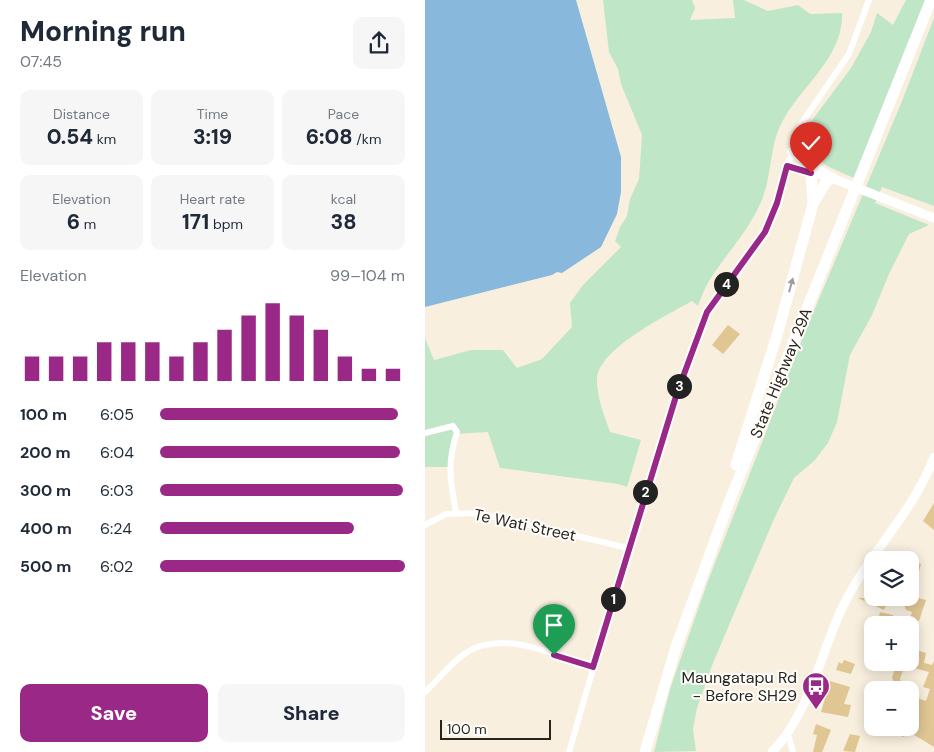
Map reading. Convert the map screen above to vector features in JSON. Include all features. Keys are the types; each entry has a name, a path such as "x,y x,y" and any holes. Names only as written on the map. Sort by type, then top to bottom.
{"highway":[{"name":"State Highway 29A","path":"645,752 676,647 727,505 931,0"},
{"path":"811,173 813,204"},
{"path":"727,505 730,484 778,332 813,204 826,182 836,180"}],"street":[{"path":"569,752 628,548 677,393 707,312 765,232 777,203 791,152 807,113 849,54 869,0"},
{"path":"791,152 836,180"},
{"path":"787,166 836,180 934,218"},
{"path":"425,433 453,426 457,432 451,450 449,475 456,512"},
{"path":"776,751 788,734 802,706 846,600 916,496 934,457"},
{"name":"Te Wati Street","path":"425,526 436,518 456,512 478,513 628,548"},
{"path":"425,692 464,654 490,642 515,643 593,667"},
{"path":"788,734 793,752"}],"green space":[{"path":"603,0 692,0 695,8 690,20 735,18 733,0 744,0 768,11 798,5 810,14 842,13 841,29 836,44 828,58 798,97 781,124 774,143 765,192 756,213 709,281 698,306 692,301 635,334 608,357 600,369 597,380 598,393 610,432 641,440 627,487 618,484 500,468 488,432 456,434 452,467 425,467 425,338 434,360 471,350 503,350 517,368 542,359 572,327 570,303 583,285 621,247 615,241 620,227 627,216 630,199 639,179 642,135 621,84 618,69 609,52"},
{"path":"906,0 925,0 854,178 829,167 808,153 805,141 810,123 851,68 871,32 877,13 893,25"},
{"path":"934,18 934,206 882,187 875,203 929,225 909,234 889,274 872,315 850,355 837,422 828,443 814,461 794,478 774,519 713,663 697,708 693,729 696,751 654,752 670,689 708,581 803,337 902,101"}],"water":[{"path":"425,0 576,0 621,157 621,192 617,214 601,247 562,273 557,272 552,275 425,307"}],"building":[{"path":"728,325 740,334 723,354 712,345"},
{"path":"934,503 934,530 923,521"},
{"path":"919,598 926,600 919,621 919,616 911,616 912,612 906,610 905,606 919,606"},
{"path":"875,606 886,606 884,610"},
{"path":"880,612 893,615 893,616 879,616"},
{"path":"919,651 926,653 924,663 932,665 934,661 934,747 916,736 919,736 919,699 926,701 930,689 923,687 929,672 919,669"},
{"path":"844,660 855,664 851,674 836,670 839,662 842,664"},
{"path":"894,671 903,671 901,681 893,681 892,678"},
{"path":"830,681 850,687 844,704 851,705 848,717 821,712"},
{"path":"816,724 831,730 822,752 813,752 817,735 813,734"},
{"path":"850,734 860,736 855,752 843,751"}],"place":[{"name":"Maungatapu Rd - Before SH29","path":"816,710"}],"route":[{"path":"554,655 593,667 677,393 707,312 724,286 756,247 765,232 777,203 787,166 811,173"}]}
